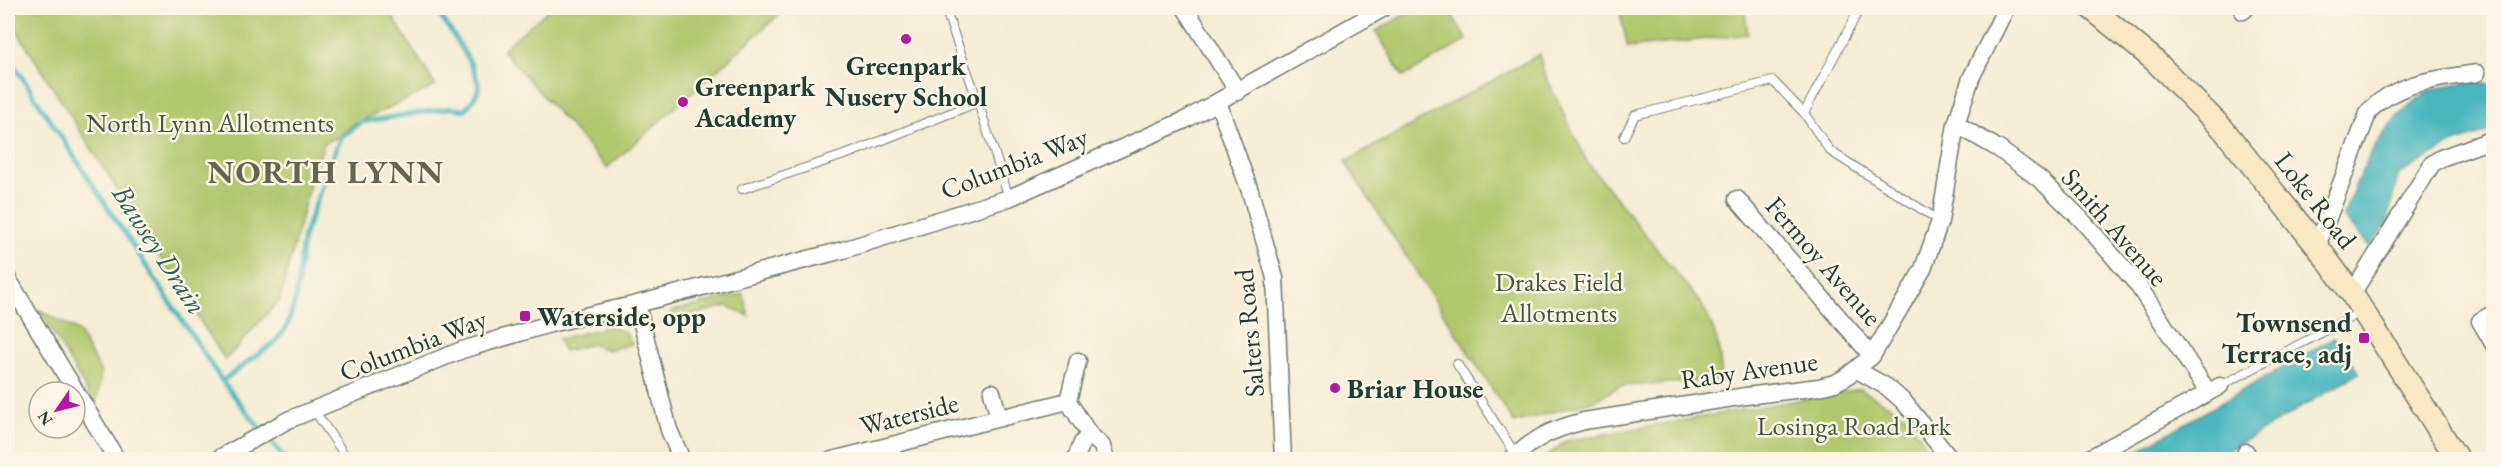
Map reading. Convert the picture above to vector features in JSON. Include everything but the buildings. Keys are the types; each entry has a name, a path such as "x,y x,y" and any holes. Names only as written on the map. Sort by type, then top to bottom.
{"street":[{"path":"1185,8 1238,92"},
{"name":"Columbia Way","path":"216,459 288,420 462,350 550,324 637,304 843,250 1009,198 1185,120 1384,8"},
{"name":"Raby Avenue","path":"1514,457 1534,439 1558,428 1584,421 1819,387 1835,383 1857,370 1872,356 1923,269 1940,221 1956,124 1971,78 2006,8"},
{"name":"Loke Road","path":"2091,8 2153,59 2223,129 2317,246 2357,302 2458,459"},
{"path":"2317,246 2369,111 2394,91 2424,81 2477,73"},
{"name":"Salters Road","path":"1218,102 1250,191 1275,278 1283,459"},
{"name":"Smith Avenue","path":"1956,124 2000,149 2042,181 2081,219 2137,284 2214,389"},
{"path":"2357,302 2432,164 2441,158 2493,139"},
{"name":"Fermoy Avenue","path":"1737,200 1872,356"},
{"path":"8,279 117,459"},
{"path":"637,304 669,430 682,459"},
{"path":"2493,314 2480,321 2493,345"},
{"path":"1078,361 1068,401 1089,434 1102,446 1106,459"},
{"path":"1857,370 1887,387 1904,402 1951,459"},
{"path":"2086,459 2214,389"},
{"name":"Waterside","path":"992,392 999,418"},
{"name":"Waterside","path":"832,459 1068,401"},
{"path":"1075,459 1089,434"}],"lane":[{"path":"945,8 1009,198"},
{"path":"1804,113 1860,8"},
{"path":"1624,137 1635,115 1773,81 1804,113 1830,151 1940,221"},
{"path":"742,189 850,153 978,102"},
{"path":"2214,389 2357,302"},
{"path":"1457,364 1514,457"},
{"path":"314,410 348,459"}],"green space":[{"name":"North Lynn Allotments","path":"8,8 387,8 436,86 354,124 336,138 324,143 310,183 280,300 225,360 8,17"},
{"path":"550,8 778,8 782,12 607,168 502,50"},
{"path":"1416,8 1448,8 1467,40 1403,77 1376,31"},
{"path":"1619,8 1744,8 1748,34 1628,48"},
{"name":"Drakes Field Allotments","path":"1540,54 1542,68 1587,162 1702,305 1717,341 1721,380 1620,386 1596,400 1514,423 1345,162"},
{"path":"743,294 749,316 727,306 663,322 672,311"},
{"path":"40,310 78,331 101,373 96,407 87,391 87,380 80,380"},
{"path":"611,326 625,332 632,344 607,350 591,344 564,351 558,339"},
{"name":"Losinga Road Park","path":"1860,389 1904,414 1936,459 1542,460 1566,441"}],"water":[{"path":"2469,82 2493,84 2493,130 2451,144 2398,175 2388,220 2370,247 2343,216 2375,146 2398,117 2428,92 2443,86"},
{"path":"2334,338 2359,373 2214,459 2123,459"}],"waterway":[{"path":"222,381 275,342 287,326 296,298 303,238 340,138 362,122 449,108 465,110 476,95 478,82 469,61 435,8"},
{"name":"Bawsey Drain","path":"8,56 222,381 286,460"}],"place":[{"name":"Greenpark Nusery School","path":"906,39"},
{"name":"Greenpark Academy","path":"683,102"},
{"name":"Waterside, opp","path":"525,316"},
{"name":"Townsend Terrace, adj","path":"2364,338"},
{"name":"Briar House","path":"1335,388"}],"district":[{"name":"NORTH LYNN","path":"326,171"}]}
